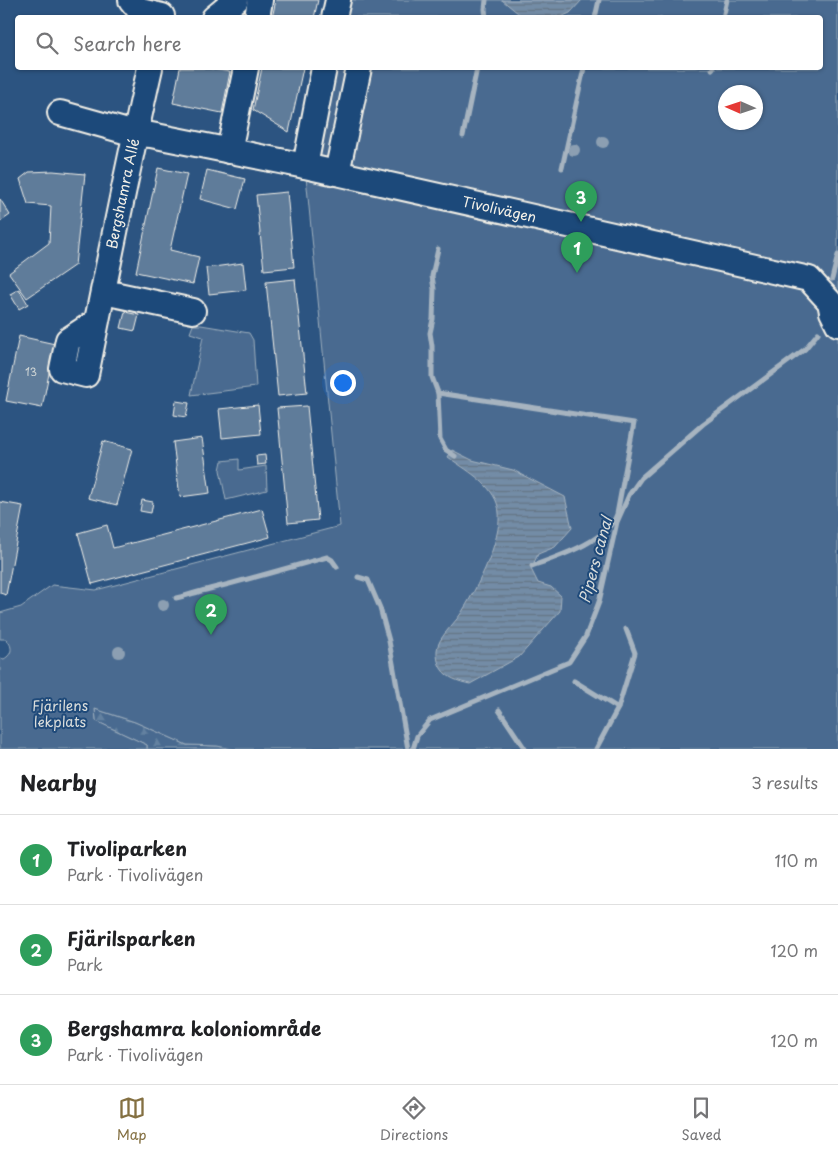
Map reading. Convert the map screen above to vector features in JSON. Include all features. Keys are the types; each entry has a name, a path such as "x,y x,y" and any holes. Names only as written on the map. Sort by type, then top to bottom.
{"street":[{"path":"132,0 140,11 163,11"},
{"path":"218,15 236,0"},
{"path":"258,15 260,0"},
{"path":"335,15 338,0"},
{"name":"Bergshamra Allé","path":"97,321 150,70"},
{"path":"229,151 246,70"},
{"path":"304,166 324,70"},
{"path":"336,173 358,70"},
{"name":"Tivolivägen","path":"60,113 135,134 304,166 809,279 834,303 832,312 838,324"},
{"path":"104,292 193,311"}],"green space":[{"name":"Fjärilens lekplats","path":"338,0 838,0 838,749 233,749 217,746 187,745 135,722 95,709 96,721 147,745 147,749 0,749 0,658 4,659 7,657 11,650 10,644 6,639 0,639 0,613 21,607 52,585 96,590 340,526 305,166 324,70 823,70 823,15 334,15"},
{"path":"193,325 249,333 253,340 256,387 191,395 203,337 190,333"},
{"path":"239,459 239,470 266,466 267,490 226,500 220,470 222,461"},
{"path":"95,709 135,722 187,745 217,746 233,749 147,749 147,745 96,721"}],"shaded area":[{"path":"502,0 582,0 570,13 566,15 520,15"},
{"path":"452,450 472,460 513,470 565,497 572,528 555,547 538,554 531,569 538,583 551,587 561,596 560,611 519,657 470,684 451,678 442,670 437,658 437,650 440,641 460,615 481,577 494,545 499,515 497,503 483,483 448,457"}],"building":[{"path":"276,0 318,0 315,15 273,15"},
{"path":"180,70 218,70 230,72 222,113 173,103"},
{"path":"262,70 303,70 289,132 253,110"},
{"path":"158,168 187,174 170,250 199,257 193,284 136,272"},
{"path":"207,170 245,179 237,209 200,199"},
{"path":"53,171 85,174 75,265 27,298 9,273 49,243 51,206 28,204 20,179 29,172"},
{"path":"287,192 294,267 264,270 256,195"},
{"path":"0,199 10,215 0,222"},
{"path":"243,263 246,290 209,294 206,268"},
{"path":"295,279 307,393 278,396 266,282"},
{"path":"19,289 28,304 19,309 10,294"},
{"path":"125,312 139,315 135,331 121,328"},
{"path":"19,336 55,344 42,408 6,401"},
{"path":"176,401 189,403 186,417 174,415"},
{"path":"258,405 261,434 222,438 219,409"},
{"path":"307,406 318,520 288,523 277,408"},
{"path":"202,438 210,493 180,497 173,442"},
{"path":"103,441 132,449 117,505 88,498"},
{"path":"265,455 266,464 257,465 256,456"},
{"path":"142,500 153,502 151,513 140,511"},
{"path":"0,502 23,506 6,595 0,593"},
{"path":"262,509 270,537 92,584 78,533 107,525 113,548"}],"waterway":[{"path":"486,0 486,15"},
{"path":"596,15 599,0"},
{"path":"724,15 727,0"},
{"path":"463,136 477,70"},
{"path":"562,168 584,70"},
{"path":"438,249 432,276 434,289 433,319 430,333 432,377 438,393 440,439 446,450 455,456"},
{"name":"Pipers canal","path":"832,279 838,255"},
{"name":"Pipers canal","path":"413,749 417,736 430,720 569,662 586,636 599,602 617,522 629,495 641,478 703,424 805,349 818,333"},
{"path":"438,393 634,423 617,514 612,524 593,540 580,547 532,566"},
{"path":"176,598 327,557 337,567"},
{"path":"358,577 368,580 380,608 389,641 408,749"},
{"path":"596,749 618,708 635,653 626,629"},
{"path":"574,681 618,708"},
{"path":"499,710 525,749"}],"place":[{"name":"Bergshamra koloniområde","path":"581,222"},
{"name":"Tivoliparken","path":"577,273"},
{"name":"Fjärilsparken","path":"211,635"}]}
